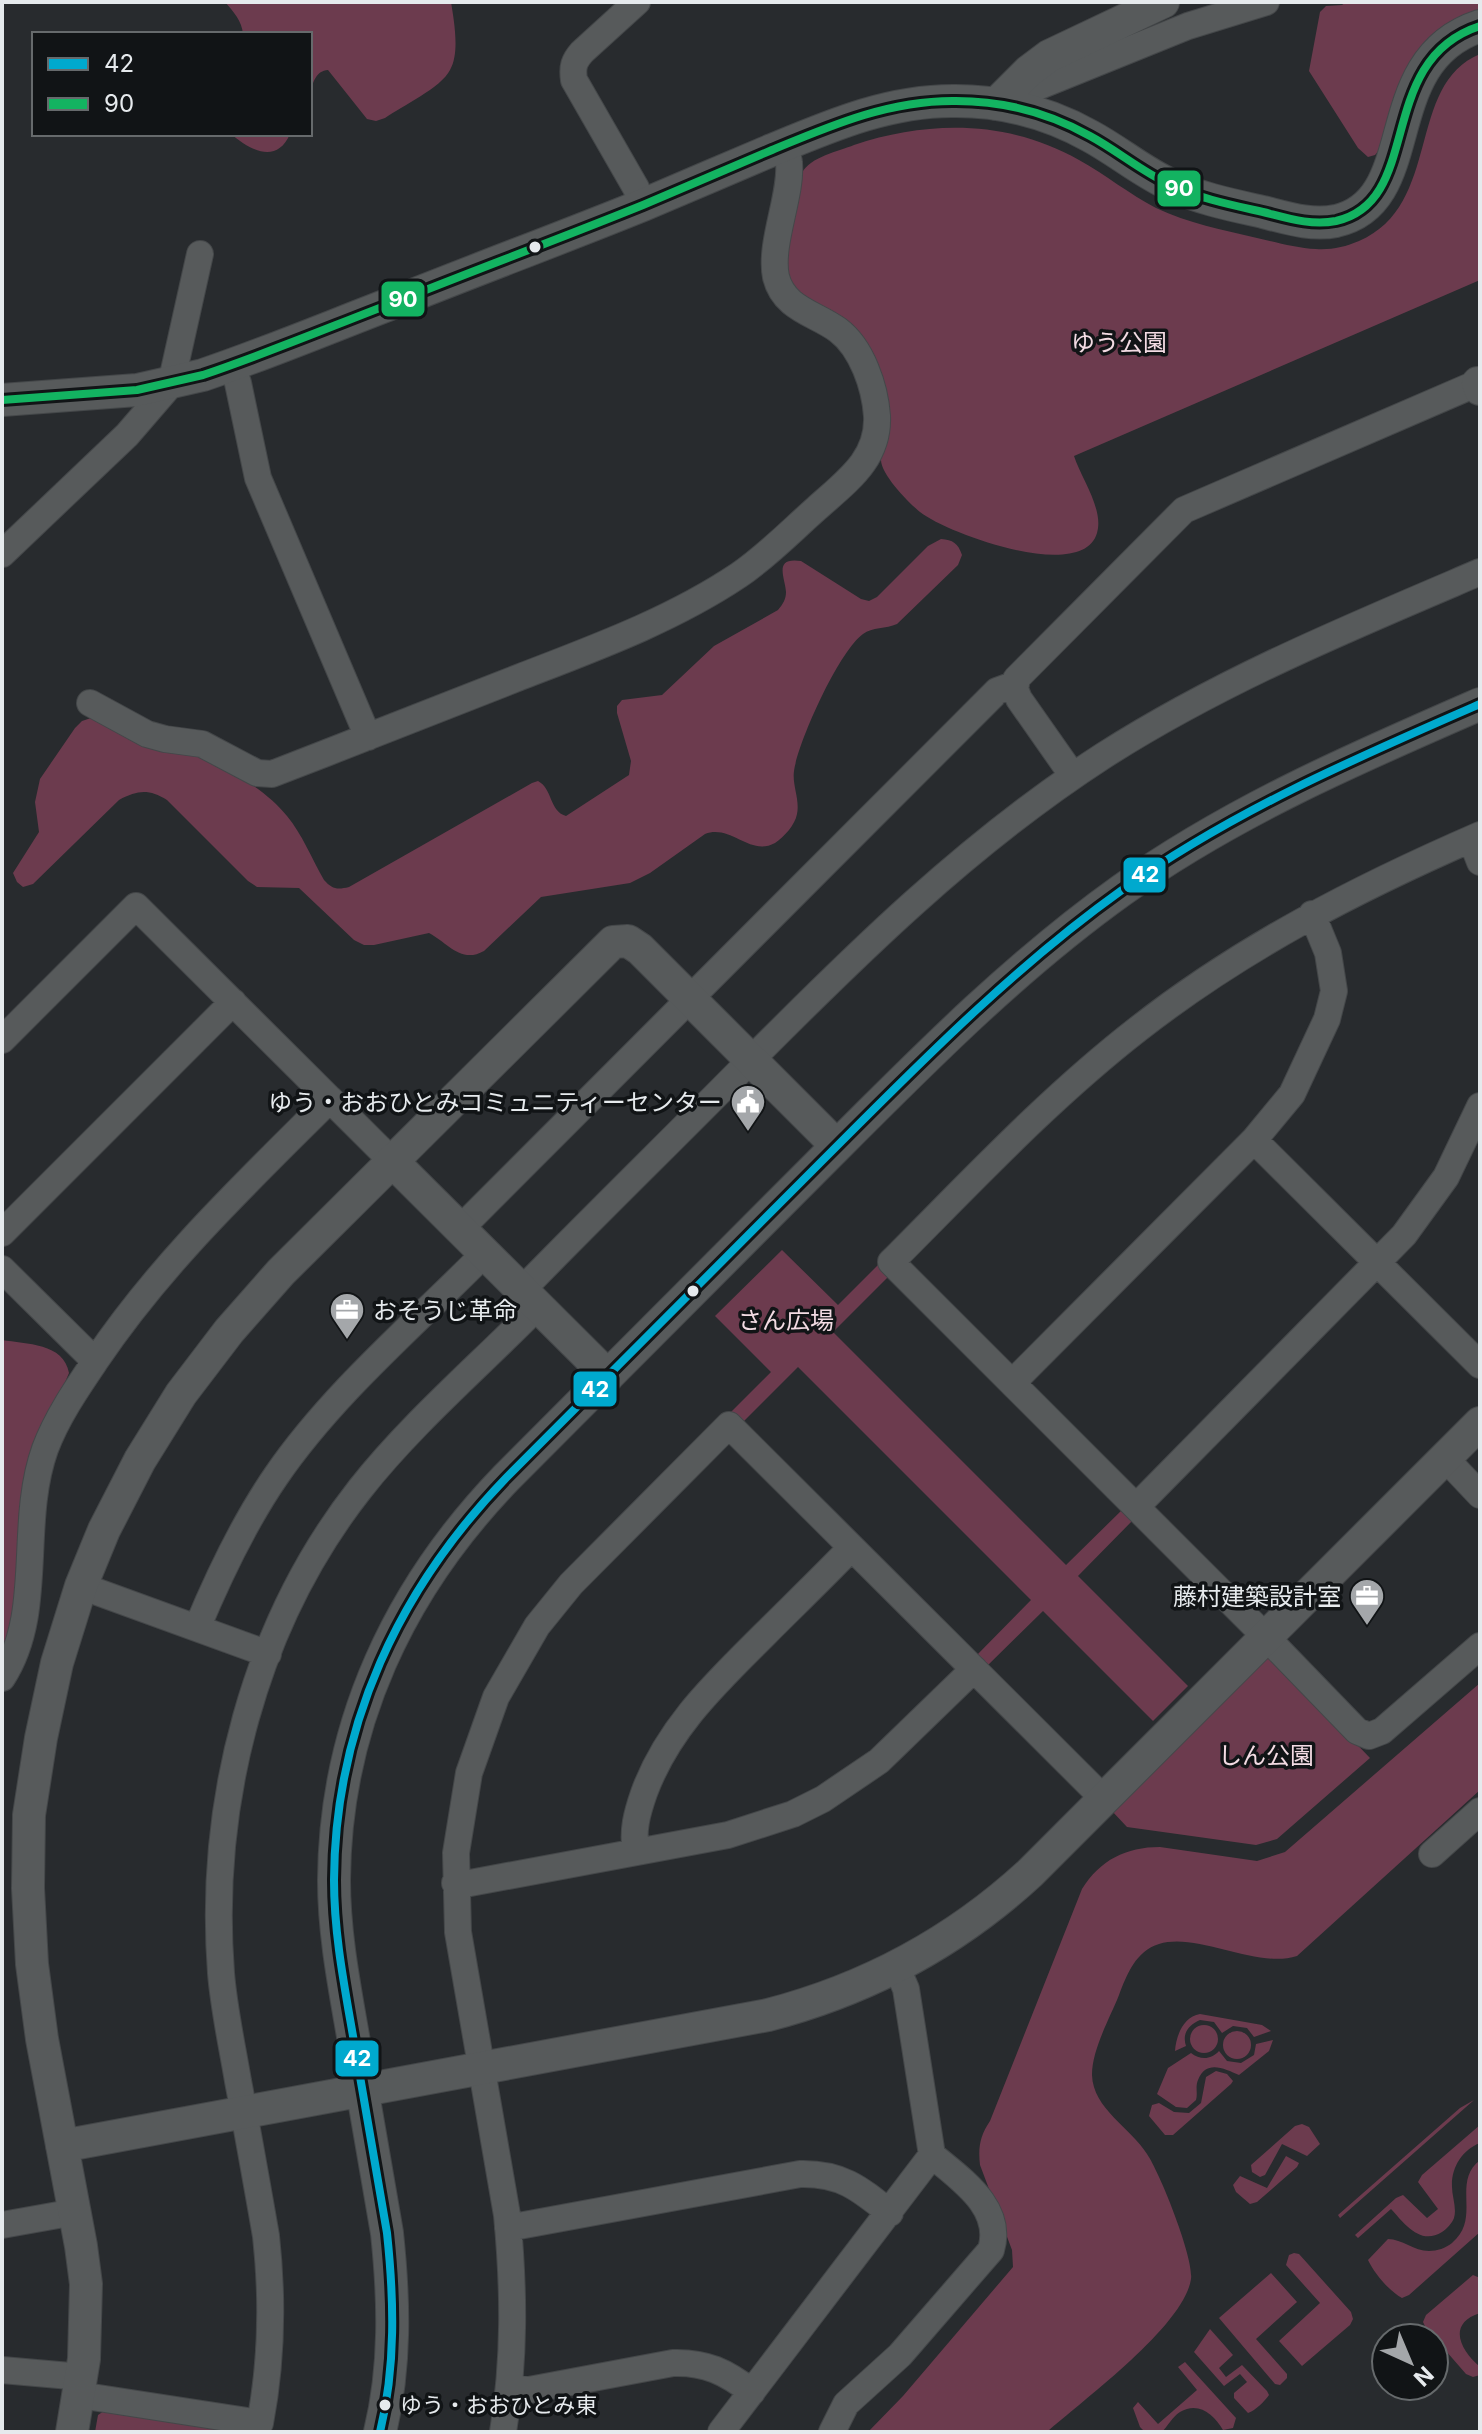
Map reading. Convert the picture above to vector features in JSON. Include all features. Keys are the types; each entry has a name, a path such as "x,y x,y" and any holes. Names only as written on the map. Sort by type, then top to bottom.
{"street":[{"path":"637,2 575,59 572,69 574,80 636,188 642,205"},
{"path":"996,104 1049,56 1163,2"},
{"path":"996,104 1188,26 1266,2"},
{"path":"2,400 126,391 171,384 232,365 642,205 833,125 899,105 949,101 996,104 1043,115 1068,125 1151,175 1191,194 1300,221 1338,221 1356,214 1371,202 1382,187 1413,89 1428,60 1451,39 1480,26"},
{"path":"90,703 147,734 202,744 264,776 630,634 714,591 766,553 866,461 876,437 877,414 873,390 864,367 845,336 797,308 784,294 776,276 789,162 783,146"},
{"path":"2,554 127,435 171,384 200,254"},
{"path":"232,365 258,478 368,737"},
{"path":"1073,776 1019,699 1016,684 1023,671 1184,510 1479,385"},
{"path":"2,2370 260,2423 271,2346 270,2273 221,1976 220,1866 228,1794 236,1758 244,1723 268,1654 305,1573 361,1488 530,1298 751,1060 864,947 1000,829 1073,776 1146,730 1234,681 1480,572"},
{"path":"460,1229 997,691 1016,684"},
{"path":"380,2432 392,2346 391,2270 338,1948 334,1879 344,1777 361,1710 402,1615 438,1557 482,1503 837,1146 976,1008 1043,950 1124,889 1187,847 1285,791 1480,704"},
{"path":"1477,845 1371,883 1221,968 1110,1051 1024,1130 891,1262 1357,1731 1369,1736 1382,1731 1480,1646"},
{"path":"2,1040 136,906 608,1376"},
{"path":"1012,1383 1254,1140 1292,1094 1330,1010 1334,991 1328,953 1312,914"},
{"path":"72,2432 87,2321 86,2284 42,2039 32,1964 28,1888 29,1815 47,1703 81,1586 104,1530 140,1460 204,1362 254,1301 613,942 628,941 640,949 837,1146"},
{"path":"2,1233 233,1002"},
{"path":"2,1678 13,1662 26,1619 31,1512 36,1480 59,1419 140,1298 182,1248 330,1099"},
{"path":"1136,1507 1378,1264 1433,1197 1457,1156 1480,1106"},
{"path":"1254,1140 1480,1365"},
{"path":"197,1628 213,1588 253,1511 303,1441 350,1389 485,1253"},
{"path":"2,1269 95,1361"},
{"path":"62,2146 768,2015 840,1994 897,1968 942,1943 1002,1898 1480,1423"},
{"path":"503,2432 514,2306 508,2228 458,1932 455,1883 459,1826 469,1773 486,1721 522,1649 571,1584 729,1425 1104,1799"},
{"path":"1445,1458 1480,1495"},
{"path":"636,1852 633,1837 639,1807 654,1769 680,1725 715,1684 851,1548"},
{"path":"81,1586 268,1654"},
{"path":"455,1883 470,1883 728,1835 761,1826 823,1799 879,1761 974,1669"},
{"path":"1432,1854 1480,1811"},
{"path":"832,2432 846,2404 900,2355 991,2250 994,2229 980,2198 932,2155 906,1989 897,1968"},
{"path":"721,2432 932,2155"},
{"path":"508,2228 800,2174 820,2173 840,2178 859,2188 890,2213"},
{"path":"2,2225 75,2212"},
{"path":"509,2388 529,2390 693,2362 729,2374 752,2392"}],"green space":[{"path":"225,2 451,2 455,55 450,70 438,83 376,121 367,119 328,70 318,74 312,86 312,32 243,32"},
{"path":"1346,2 1480,2 1480,10 1456,19 1421,46 1401,83 1380,149 1368,157 1358,148 1309,71 1320,12 1326,6"},
{"name":"ゆう公園","path":"1480,54 1480,280 1074,456 1095,504 1098,524 1097,533 1087,547 1067,554 1014,550 958,532 920,512 890,480 881,459 888,415 827,316 798,291 789,277 789,242 797,193 802,173 811,163 854,145 911,131 968,128 997,131 1052,147 1089,166 1146,203 1180,218 1294,246 1338,248 1359,241 1385,224 1403,201 1441,91 1457,69"},
{"path":"234,136 289,136 285,143 271,152 247,145"},
{"path":"941,539 952,541 959,548 962,555 958,565 897,624 863,634 832,677 811,719 797,757 794,776 797,814 782,837 775,843 757,846 723,833 705,834 650,873 630,883 541,897 484,951 476,954 455,951 429,933 364,945 354,940 299,888 257,887 248,881 167,800 155,794 132,794 119,800 33,884 23,887 13,873 39,832 35,802 40,779 75,728 91,718 196,755 247,782 287,816 324,880 335,888 349,887 538,781 557,810 566,816 629,775 631,761 617,713 617,706 622,700 662,695 714,646 778,610 786,592 783,569 787,562 801,561 869,601 877,597 928,546"},
{"name":"さん広場","path":"782,1250 838,1305 879,1264 890,1275 833,1332 1066,1565 1124,1508 1134,1519 1078,1576 1188,1686 1153,1721 1043,1611 985,1668 975,1657 1031,1600 798,1367 741,1424 730,1413 771,1372 715,1316"},
{"path":"2,1340 52,1350 66,1363 69,1373 25,1477 19,1511 14,1617 2,1658"},
{"name":"しん公園","path":"1262,1657 1273,1657 1370,1758 1277,1839 1256,1845 1127,1827 1111,1810"},
{"path":"1480,1683 1480,1790 1297,1956 1264,1958 1174,1942 1151,1947 1129,1971 1098,2044 1092,2075 1099,2098 1153,2164 1182,2235 1191,2279 1184,2298 1171,2318 1130,2361 1047,2432 868,2432 903,2396 1013,2267 1012,2250 980,2165 980,2142 1082,1889 1089,1879 1115,1857 1136,1849 1160,1847 1257,1861 1285,1852"},
{"path":"1200,2014 1262,2025 1271,2031 1254,2037 1247,2028 1233,2026 1222,2033 1214,2022 1200,2020 1187,2030 1186,2046 1175,2051 1182,2028 1189,2019"},
{"path":"1204,2025 1214,2029 1218,2039 1214,2049 1204,2053 1194,2049 1190,2039 1194,2029"},
{"path":"1237,2031 1247,2035 1251,2045 1247,2055 1237,2059 1227,2055 1223,2045 1227,2035"},
{"path":"1273,2040 1269,2051 1239,2075 1216,2067 1206,2070 1197,2083 1196,2100 1187,2108 1176,2107 1157,2094 1168,2068 1191,2053 1205,2058 1219,2051 1227,2061 1241,2063 1254,2055 1256,2044"},
{"path":"1216,2071 1227,2074 1233,2081 1231,2084 1173,2135 1165,2135 1149,2116 1152,2105 1159,2103 1174,2112 1189,2113 1201,2103 1206,2077"},
{"path":"1474,2100 1340,2218 1338,2215 1460,2108"},
{"path":"1302,2124 1309,2127 1320,2144 1307,2156 1282,2144 1265,2175 1260,2177 1252,2172 1251,2165 1295,2126"},
{"path":"1480,2125 1480,2143 1463,2155 1453,2173 1455,2214 1446,2229 1434,2236 1420,2235 1391,2209 1358,2238 1355,2235 1403,2195 1427,2218 1438,2209 1418,2182 1422,2175"},
{"path":"1286,2156 1299,2163 1297,2167 1257,2202 1250,2204 1236,2192 1233,2185 1240,2176 1267,2188"},
{"path":"1480,2160 1480,2232 1402,2298 1382,2281 1368,2260 1388,2239 1429,2251 1452,2243 1465,2223 1468,2179"},
{"path":"1299,2254 1351,2312 1353,2319 1302,2366 1279,2341 1320,2303 1286,2265 1289,2255"},
{"path":"1271,2273 1297,2302 1256,2339 1287,2374 1280,2385 1275,2384 1219,2318"},
{"path":"1473,2275 1480,2278 1480,2313 1463,2324 1460,2338 1467,2353 1480,2367 1480,2375 1473,2377 1466,2374 1450,2356 1450,2322 1423,2322 1426,2315"},
{"path":"1210,2329 1233,2355 1219,2368 1226,2377 1242,2365 1269,2395 1251,2412 1248,2413 1234,2398 1234,2393 1247,2382 1240,2374 1224,2386 1194,2352"},
{"path":"1185,2362 1236,2418 1233,2428 1223,2430 1205,2411 1193,2408 1177,2414 1162,2432 1145,2432 1140,2427 1133,2408 1138,2402 1158,2424 1197,2390 1178,2367"},
{"path":"107,2409 258,2432 95,2432 98,2415"}],"transit line":[{"name":"90","path":"2,400 137,390 203,375 613,217 817,132 885,109 908,105 956,101 1025,110 1074,128 1182,190 1299,221 1336,221 1363,208 1381,187 1411,98 1425,68 1447,44 1480,26"},
{"name":"42","path":"380,2432 391,2357 391,2283 387,2233 338,1939 334,1900 337,1823 346,1767 380,1662 434,1566 506,1478 891,1092 964,1021 1041,953 1122,890 1207,835 1296,788 1480,704"}],"place":[{"name":"ゆう・おおひとみコミュニティーセンター","path":"748,1133"},
{"name":"おそうじ革命","path":"347,1341"},
{"name":"藤村建築設計室","path":"1367,1627"},
{"name":"ゆう・おおひとみ東","path":"385,2405"}]}
